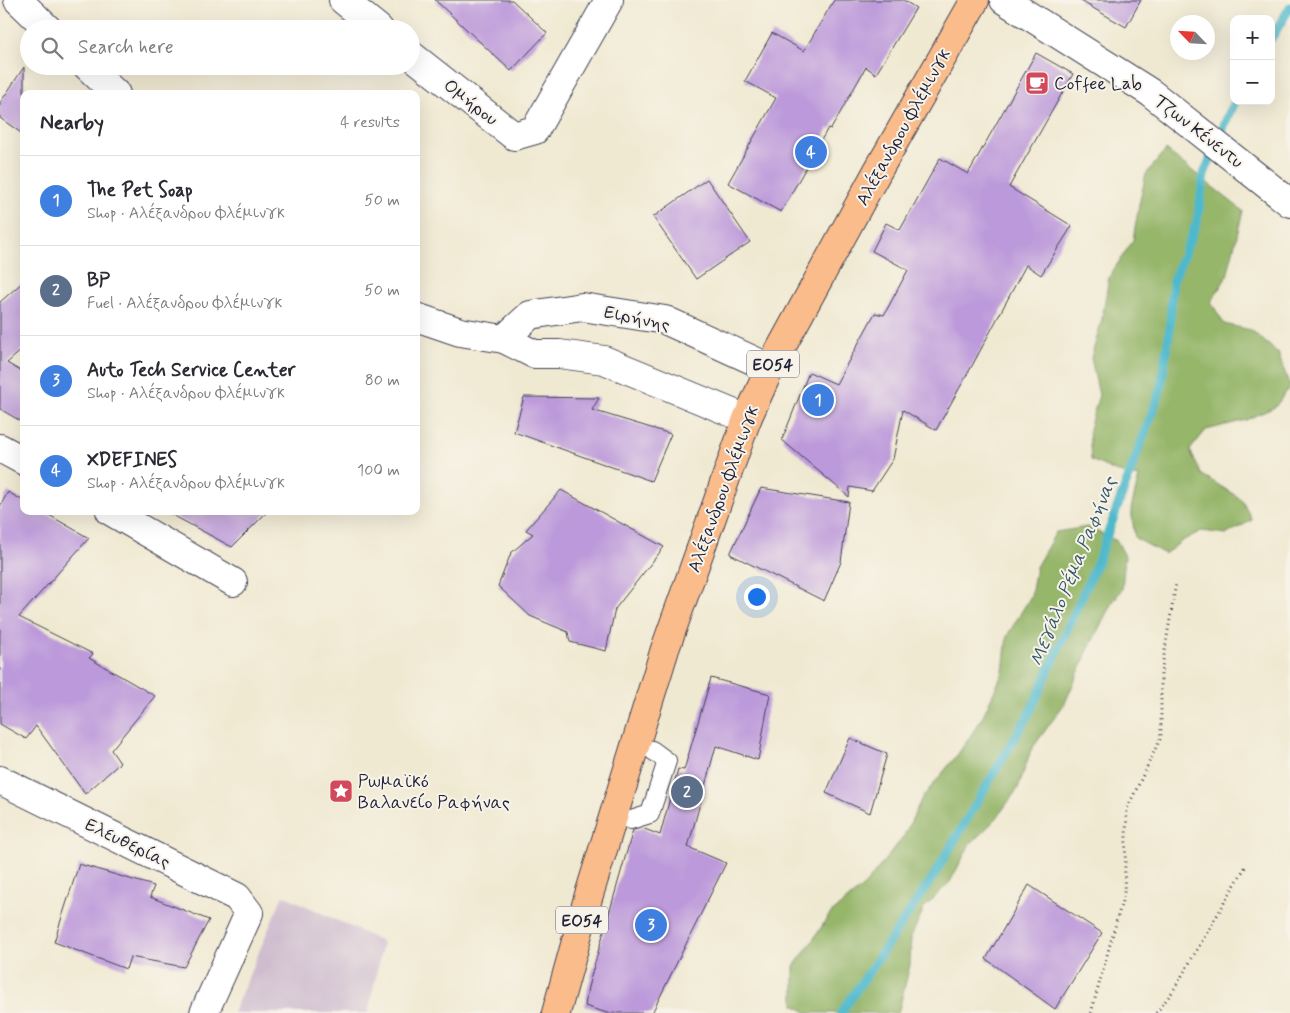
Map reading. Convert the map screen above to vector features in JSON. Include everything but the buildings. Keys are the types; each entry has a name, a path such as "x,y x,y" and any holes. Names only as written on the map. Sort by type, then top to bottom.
{"main road":[{"name":"Αλέξανδρου Φλέμινγκ","path":"556,1013 591,890 665,649 747,419 770,368 877,172 975,0"}],"street":[{"path":"18,0 39,20"},
{"path":"342,0 368,20"},
{"name":"Ομήρου","path":"420,61 514,136 536,130 609,0"},
{"name":"Τζων Κένεντυ","path":"1004,0 1150,92 1290,203"},
{"path":"96,75 112,90"},
{"name":"Ειρήνης","path":"504,339 530,315 582,307 665,320 770,368"},
{"path":"420,318 460,332 504,339 534,354 559,354 604,360 747,419"},
{"path":"0,448 20,459"},
{"path":"117,515 233,582"},
{"name":"Ελευθερίας","path":"0,780 237,897 249,913 204,1013"}],"lane":[{"path":"631,820 650,814 667,762 652,750"}],"path":[{"path":"1091,1013 1124,894 1127,809 1161,737 1161,673 1176,583"},
{"path":"1156,1013 1173,991 1247,864"}],"shaded area":[{"path":"283,895 383,942 368,1013 233,1013"}],"green space":[{"path":"1166,150 1243,211 1227,276 1211,302 1224,324 1251,330 1278,353 1290,387 1275,407 1246,420 1206,430 1190,450 1201,474 1241,499 1252,520 1227,534 1201,531 1182,541 1165,554 1135,538 1131,509 1139,477 1115,471 1091,460 1089,429 1099,395 1091,358 1102,319 1109,277 1133,240 1146,174"},
{"path":"1087,527 1117,541 1125,556 1122,589 1110,606 1088,650 1065,703 1031,750 1018,788 996,819 970,844 950,882 924,908 911,937 910,965 898,1013 808,1013 794,1005 794,966 830,914 865,885 904,836 922,798 958,754 981,720 1003,672 1007,636 1031,596 1036,567 1056,532"}],"waterway":[{"name":"Μεγάλο Ρέμα Ραφήνας","path":"1275,32 1290,7"},
{"name":"Μεγάλο Ρέμα Ραφήνας","path":"841,1013 933,877 1031,710 1097,563 1160,391 1169,335 1173,281 1197,222 1204,174 1234,105"}],"place":[{"name":"Coffee Lab","path":"1037,83"},
{"name":"XDEFINES","path":"811,152"},
{"name":"The Pet Soap","path":"818,400"},
{"name":"Ρωμαϊκό Βαλανείο Ραφήνας","path":"341,791"},
{"name":"BP","path":"687,792"},
{"name":"Auto Tech Service Center","path":"651,925"}]}
